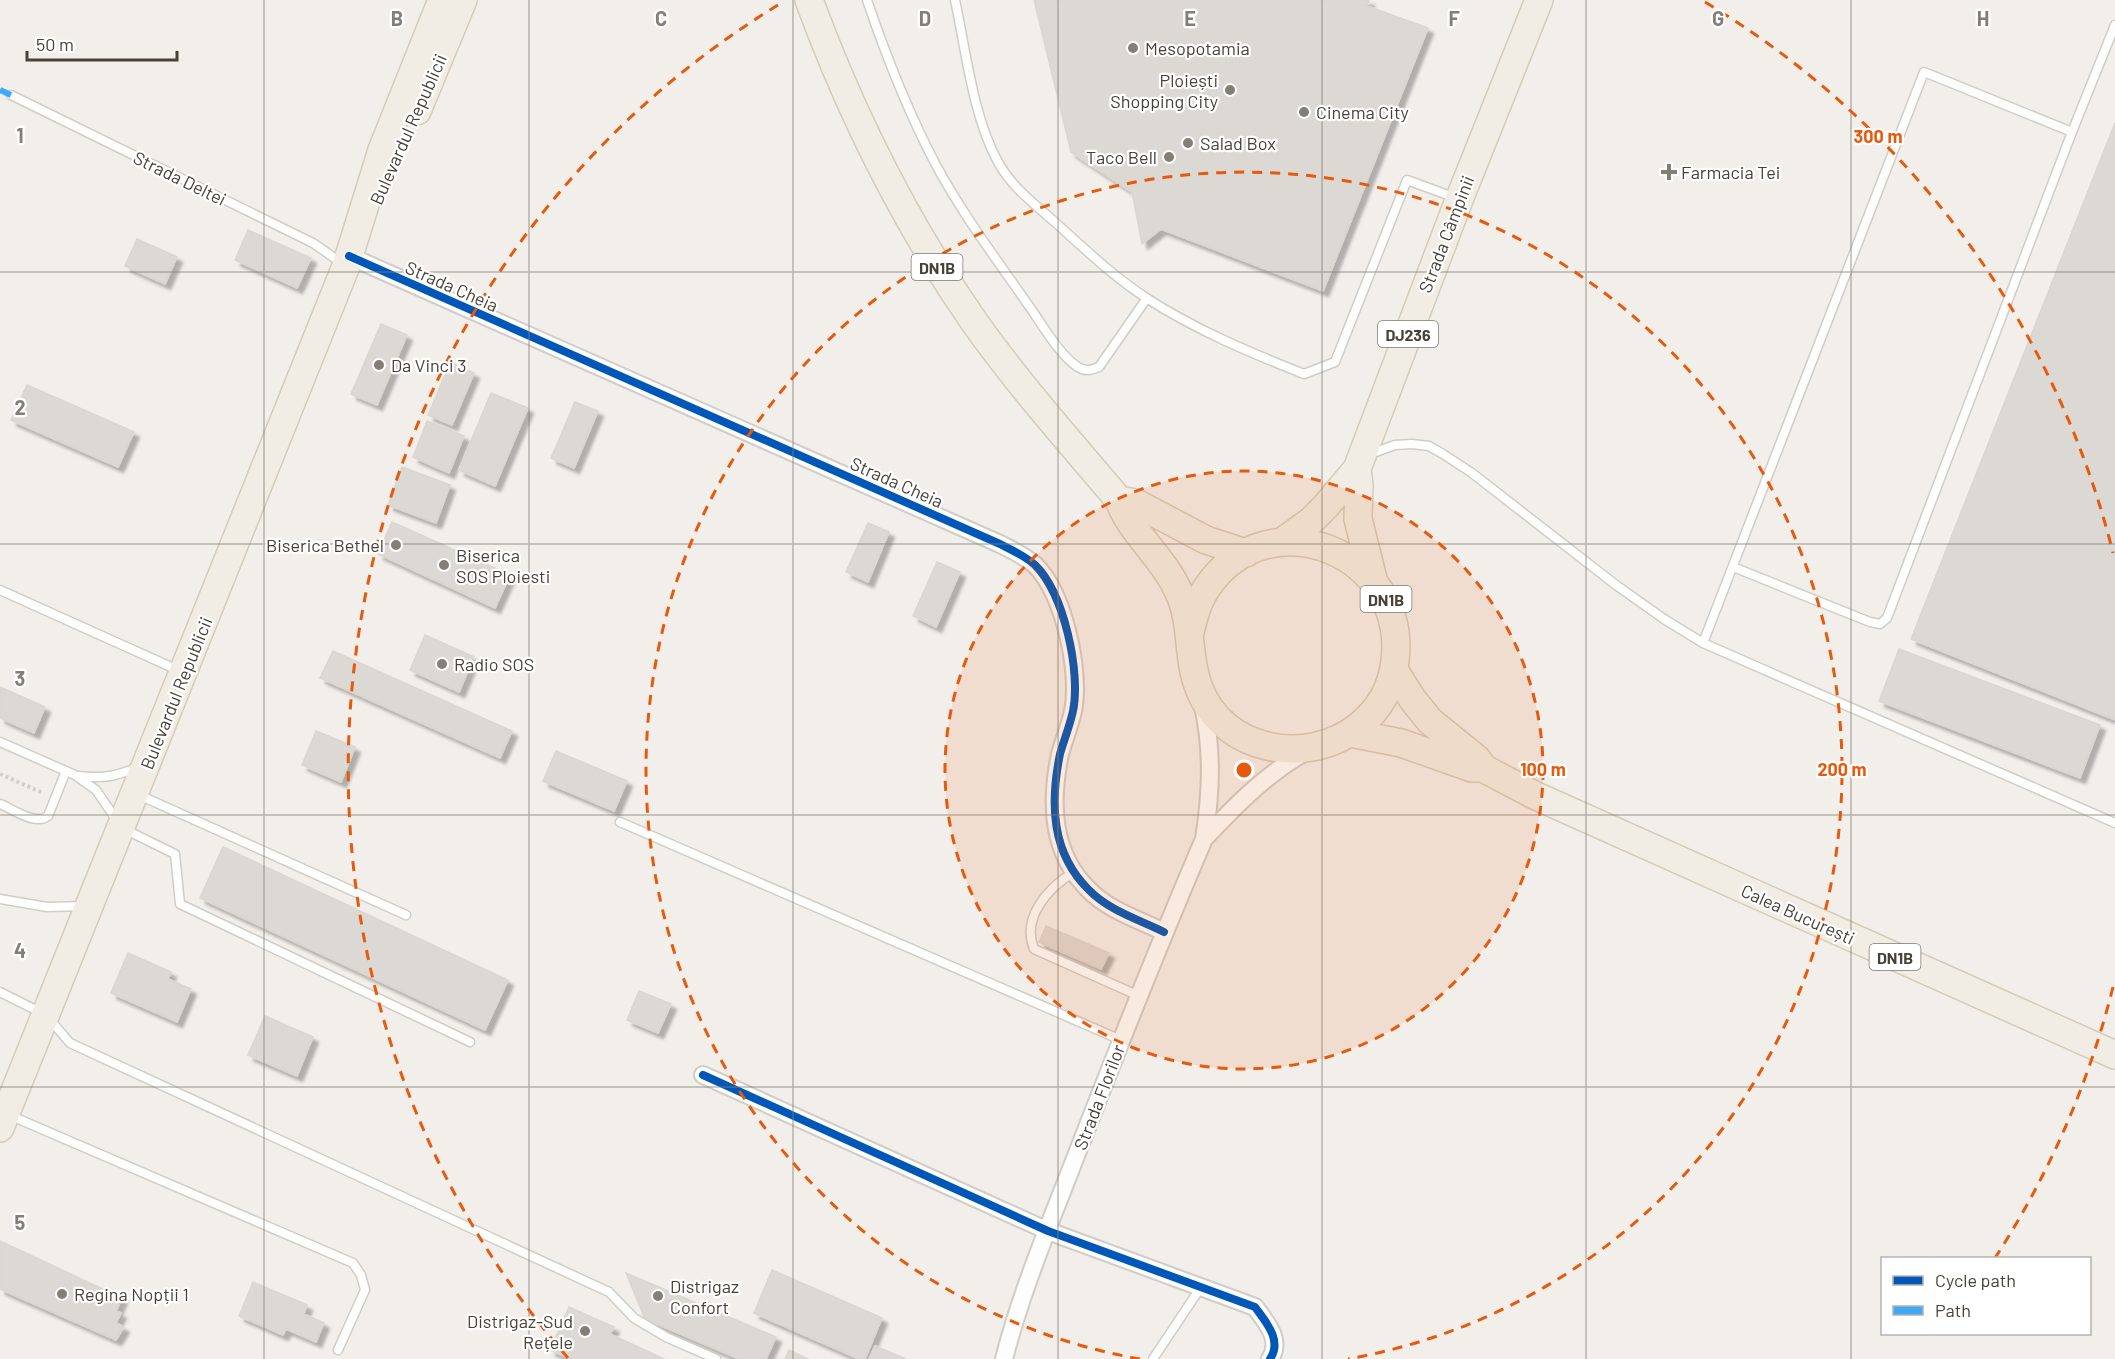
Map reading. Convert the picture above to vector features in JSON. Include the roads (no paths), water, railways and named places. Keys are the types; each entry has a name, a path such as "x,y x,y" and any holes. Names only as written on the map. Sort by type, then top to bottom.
{"main road":[{"name":"Bulevardul Republicii","path":"3,1121 347,261 382,150 441,0"},
{"name":"Bulevardul Republicii","path":"347,261 398,157 463,0"},
{"name":"DN1B","path":"809,0 845,89 875,154 935,264 976,325 1018,380 1119,500 1125,515 1172,578 1181,597 1190,633 1191,662 1199,689 1210,709 1225,725 1244,738 1265,746 1287,750 1309,749 1331,743 1366,721 1379,706 1394,670 1397,646 1394,622 1386,599 1373,579 1358,565 1332,550 1303,542 1282,542 1263,546 1246,553 1225,567 1208,586 1197,608 1190,633"},
{"name":"Strada Câmpinii","path":"1359,463 1459,200 1539,5"},
{"name":"DJ236","path":"1282,542 1311,521 1326,506 1359,463"},
{"name":"DJ236","path":"1359,463 1358,519 1373,579"},
{"path":"1119,500 1136,503 1206,540 1246,553"},
{"name":"DN1B","path":"1394,670 1430,722 1477,759 1483,768"},
{"name":"DN1B","path":"1350,733 1401,743 1472,768 1483,768"},
{"name":"Calea București","path":"1483,768 1534,795 2115,1055"}],"street":[{"name":"Strada Cheia","path":"347,261 1000,544 1035,565 1049,582 1059,603 1074,672 1073,710 1061,753 1054,801 1054,822 1063,851 1074,872 1089,891 1108,904 1164,932"},
{"path":"1199,689 1208,729 1211,770 1204,839"},
{"path":"1204,839 1246,794 1281,765 1309,749"},
{"name":"Strada Florilor","path":"1004,1359 1048,1231 1121,1040 1204,839"},
{"path":"703,1075 1048,1231 1255,1306 1273,1332 1273,1354 1270,1359"}],"lane":[{"path":"867,0 895,75 936,165 964,212 1070,361 1079,368 1089,371 1099,367 1147,298"},
{"path":"955,0 984,128 998,163 1011,183 1108,270 1147,298 1173,314 1304,374 1335,362 1407,180 1459,200"},
{"path":"1733,567 1870,622 1880,624 1887,618 2115,25"},
{"path":"1703,643 1924,72 2072,132"},
{"name":"Strada Deltei","path":"11,95 347,261"},
{"path":"1359,463 1395,445 1429,446 1472,473 1616,585 1703,643 2115,823"},
{"path":"0,590 184,673"},
{"path":"0,742 75,776 96,790 122,828 175,854 180,904 470,1042"},
{"path":"75,776 100,779 117,776 148,763"},
{"path":"0,804 36,820 44,820 48,816 66,771"},
{"path":"135,794 406,915"},
{"path":"620,822 1121,1040"},
{"path":"1074,872 1046,894 1031,925 1030,940 1034,949 1139,996"},
{"path":"0,899 47,907 90,906"},
{"path":"0,992 46,1015 70,1044 609,1292 634,1318 666,1337 716,1359"},
{"path":"3,1121 353,1263 361,1275 365,1290 338,1350"},
{"path":"1153,1359 1201,1287"}],"place":[{"name":"Mesopotamia","path":"1133,48"},
{"name":"Ploiești Shopping City","path":"1230,90"},
{"name":"Cinema City","path":"1304,112"},
{"name":"Salad Box","path":"1188,143"},
{"name":"Taco Bell","path":"1169,157"},
{"name":"Farmacia Tei","path":"1669,172"},
{"name":"Da Vinci 3","path":"379,365"},
{"name":"Biserica Bethel","path":"396,545"},
{"name":"Biserica SOS Ploiesti","path":"444,565"},
{"name":"Radio SOS","path":"442,664"},
{"name":"Regina Nopții 1","path":"62,1294"},
{"name":"Distrigaz Confort","path":"658,1296"},
{"name":"Distrigaz-Sud Rețele","path":"585,1331"}]}
